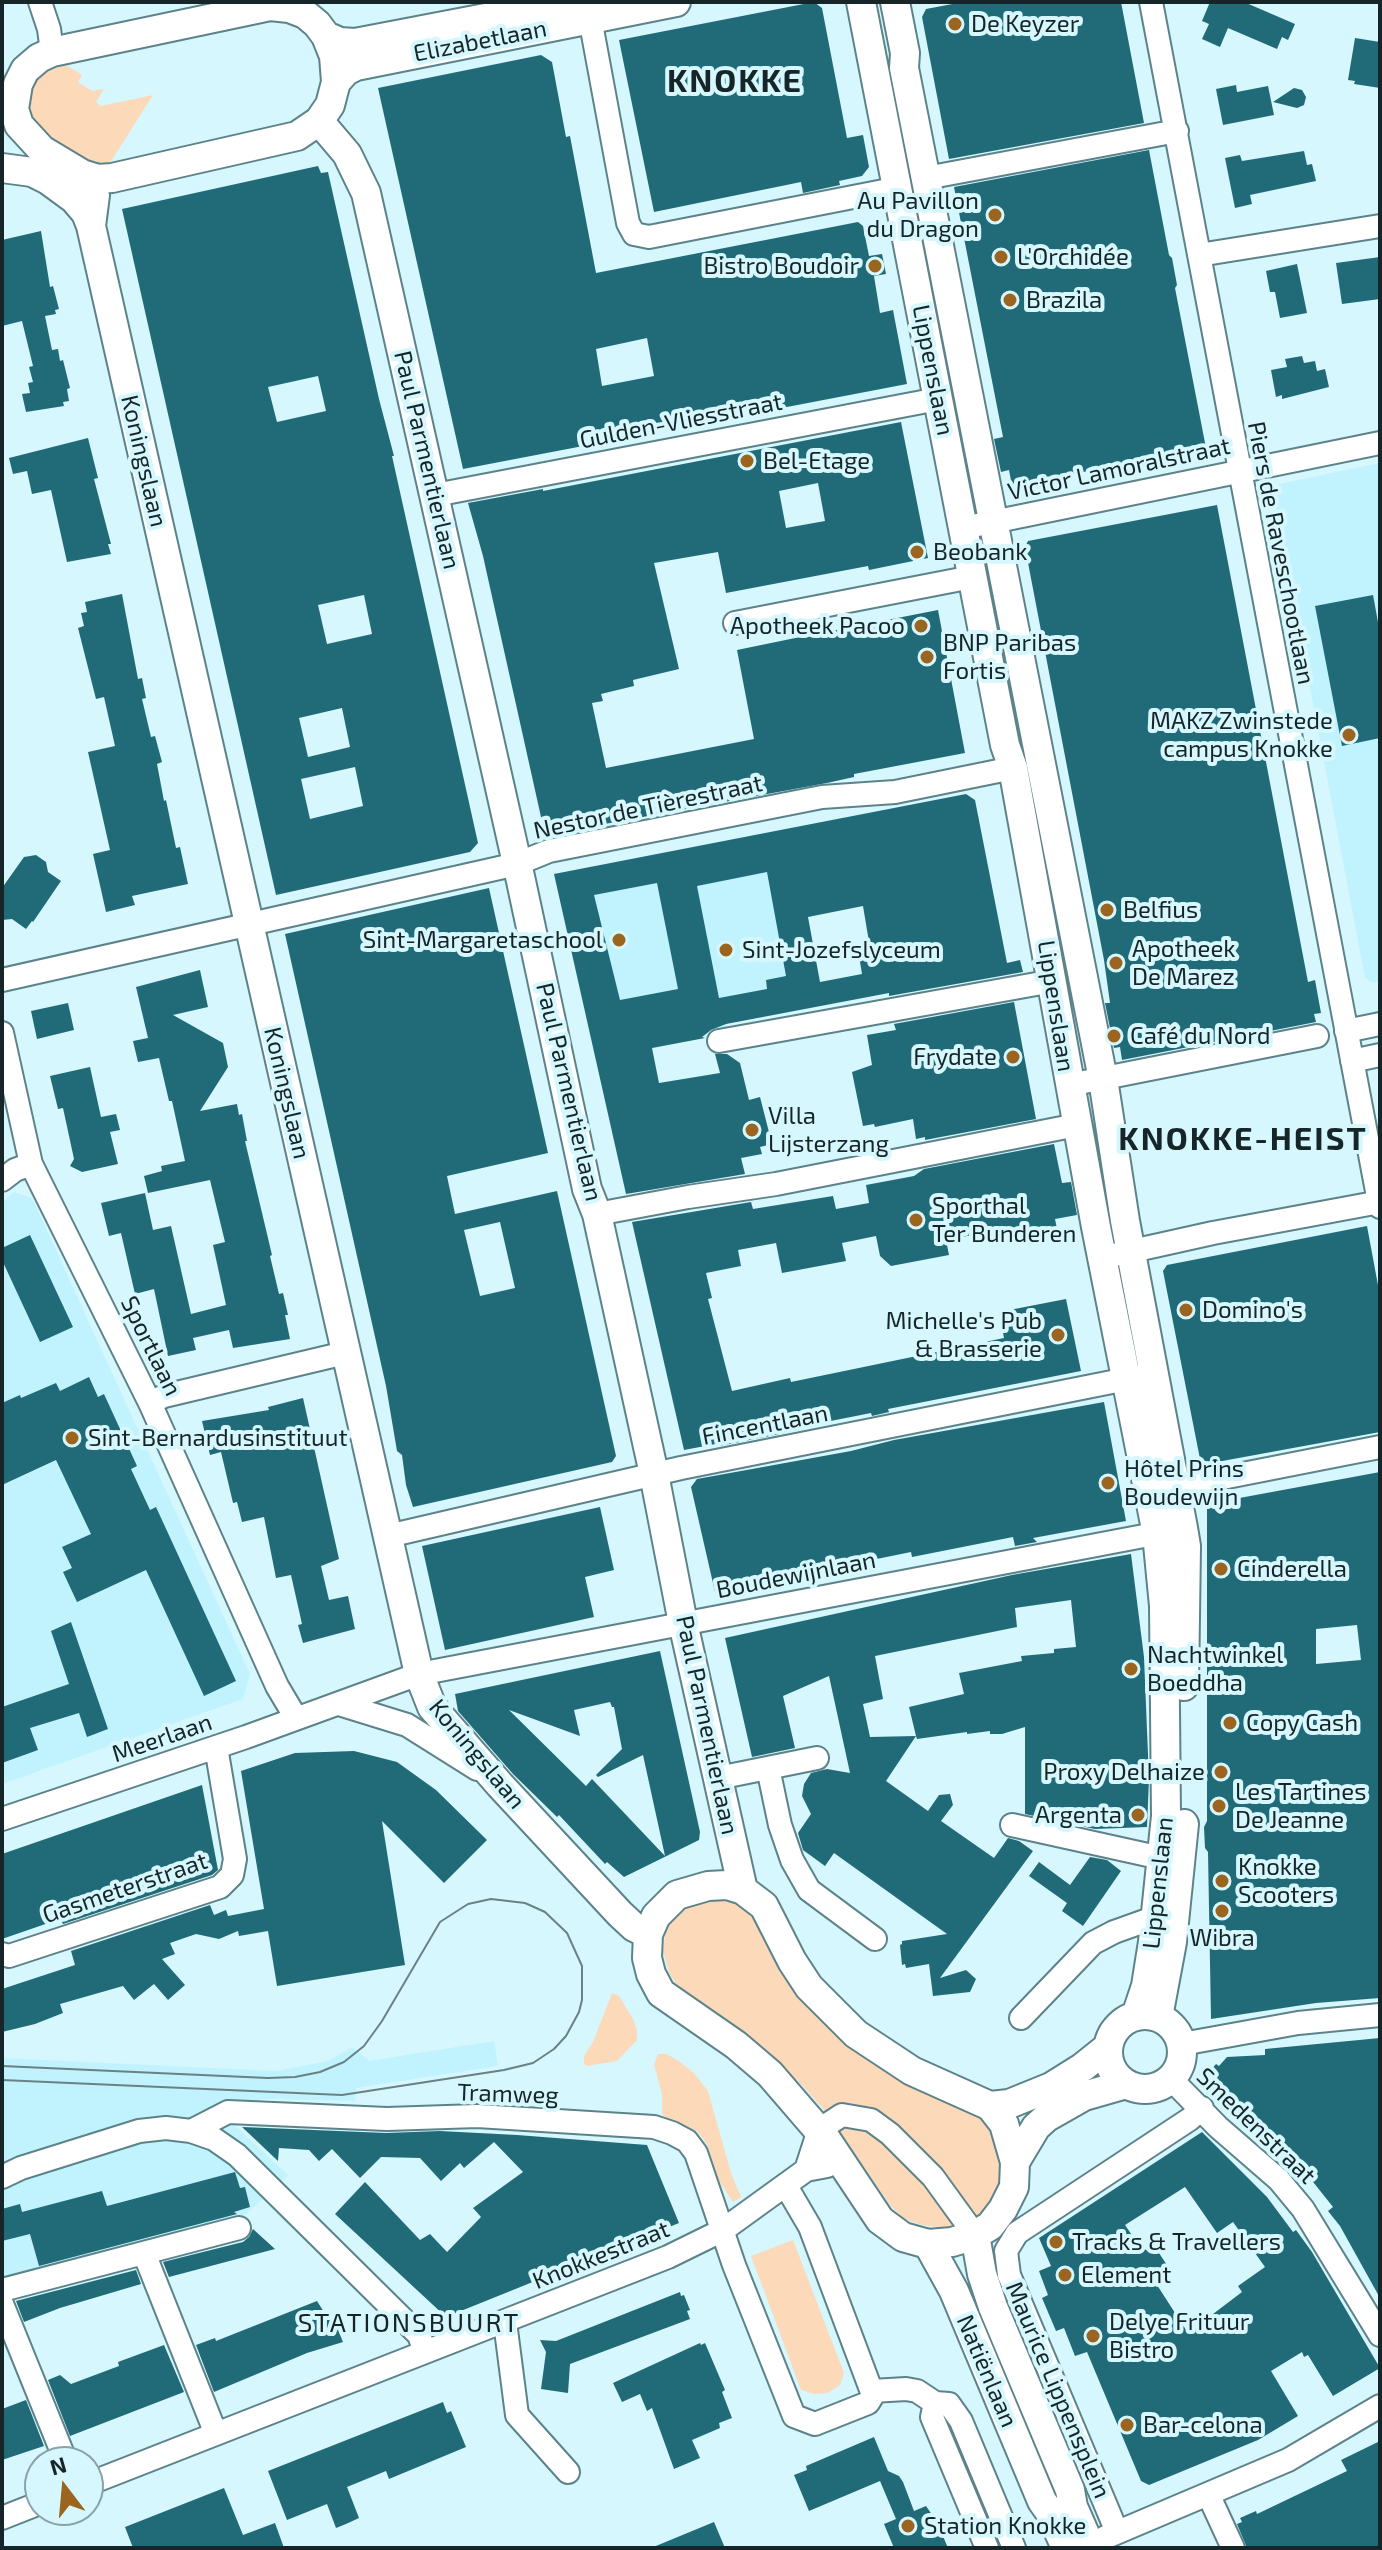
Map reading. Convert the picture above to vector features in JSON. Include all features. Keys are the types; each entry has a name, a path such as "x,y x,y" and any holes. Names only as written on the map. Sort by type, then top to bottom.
{"main road":[{"name":"Elizabetlaan","path":"326,36 340,42 355,43 582,7 676,2"},
{"name":"Lippenslaan","path":"861,2 1005,745 1013,768 1101,1258 1148,1492 1170,1531 1186,1546 1185,1815 1170,1860 1166,1915 1147,2016"},
{"name":"Lippenslaan","path":"895,2 905,53 904,68 1103,1079 1131,1250 1176,1487 1170,1531"},
{"path":"254,7 306,8 326,36 334,56 336,82 330,105 319,121 297,136 278,142 98,179 82,174 42,150 19,125 9,100 25,70 52,52 254,7"},
{"name":"Elizabetlaan","path":"336,82 356,66 582,7"},
{"name":"Paul Parmentierlaan","path":"319,121 347,154 366,193 587,1189 597,1214 743,1890"},
{"path":"2,155 22,150 42,150"},
{"path":"2,168 32,172 48,180 74,199 86,213 91,226"},
{"name":"Koningslaan","path":"82,174 95,195 91,226 419,1674 432,1707 500,1785 620,1914 634,1927 648,1934"},
{"path":"727,1885 743,1890 764,1906 809,1987 856,2034 912,2071 990,2106 1004,2124 1015,2162 1014,2187 990,2226 975,2235 952,2242 928,2244 903,2237 880,2220 819,2130 770,2074 736,2045 661,1993 647,1958 648,1934 656,1916 677,1895 708,1886 727,1885"},
{"path":"1147,2016 1173,2028 1182,2044 1182,2057 1171,2079 1148,2090 1126,2084 1115,2075 1109,2062 1108,2047 1116,2028 1147,2016"},
{"path":"990,2106 1009,2104 1051,2087 1108,2047"},
{"path":"1015,2162 1036,2127 1047,2117 1084,2096 1126,2084"},
{"name":"Natiënlaan","path":"975,2235 982,2274 993,2307 1070,2490 1092,2513 1105,2542"},
{"name":"Natiënlaan","path":"928,2244 954,2291 1042,2501 1066,2548"},
{"name":"Natiënlaan","path":"1042,2501 1050,2548"}],"street":[{"path":"40,2 49,29 52,52"},
{"name":"Piers de Raveschootlaan","path":"1151,2 1380,1204"},
{"path":"582,7 628,223 634,234 649,237 899,188"},
{"path":"926,178 1177,131"},
{"path":"1199,255 1380,226"},
{"name":"Gulden-Vliesstraat","path":"435,495 938,399"},
{"name":"Victor Lamoralstraat","path":"963,528 1380,443"},
{"path":"735,623 972,577"},
{"name":"Nestor de Tièrestraat","path":"2,980 517,864 549,851 822,797 895,792 1013,768"},
{"path":"719,1041 1053,981"},
{"path":"1346,1031 1380,1024"},
{"name":"Sportlaan","path":"2,1033 31,1164 150,1403 277,1686 296,1718"},
{"path":"1069,1085 1317,1036"},
{"path":"1352,1061 1380,1055"},
{"path":"597,1214 776,1184 1077,1125"},
{"path":"2,1180 15,1170 31,1164"},
{"path":"1101,1258 1380,1204"},
{"path":"150,1403 164,1396 345,1353"},
{"name":"Fincentlaan","path":"388,1536 654,1474 1154,1373"},
{"path":"1148,1492 1380,1447"},
{"name":"Boudewijnlaan","path":"419,1674 1170,1531"},
{"name":"Meerlaan","path":"2,1819 419,1674"},
{"path":"339,1704 407,1725 500,1785"},
{"name":"Gasmeterstraat","path":"2,1954 9,1956 220,1887 232,1875 235,1859 216,1747"},
{"path":"718,1778 817,1758"},
{"path":"768,1768 780,1825 792,1860 809,1890 875,1939"},
{"path":"1012,1825 1170,1860"},
{"path":"1021,2018 1093,1943 1114,1932 1166,1915"},
{"path":"1182,2044 1298,2023 1380,2015"},
{"name":"Smedenstraat","path":"1171,2079 1218,2127 1279,2180 1303,2209 1380,2335"},
{"name":"Maurice Lippensplein","path":"1105,2542 1009,2275 1006,2251 1017,2233 1202,2108"},
{"name":"Tramweg","path":"191,2131 228,2112 387,2119 477,2116 654,2127 687,2141 696,2153 723,2230"},
{"path":"806,2170 819,2130 842,2115 871,2120 890,2134 933,2177 975,2235"},
{"path":"2,2177 21,2168 139,2131 166,2128 191,2131 214,2139 237,2155 419,2335 425,2352"},
{"name":"Knokkestraat","path":"104,2478 647,2266 723,2230 806,2170 827,2166 839,2159"},
{"path":"723,2230 794,2416 815,2424 868,2403 872,2391 810,2227 786,2186"},
{"path":"2,2290 239,2228"},
{"path":"144,2253 216,2434"},
{"path":"2,2304 60,2446"},
{"path":"505,2322 517,2415 568,2472"},
{"path":"872,2391 906,2389 917,2391 935,2403 949,2404 961,2421 1014,2548"},
{"path":"935,2403 932,2417 987,2548"},
{"path":"1105,2542 1288,2460 1380,2406"},
{"path":"1209,2496 1233,2548"},
{"path":"2,2518 24,2509"}],"shaded area":[{"path":"63,63 82,75 78,82 92,91 104,89 96,102 101,106 153,95 108,166 102,170 39,139 23,111 36,73"},
{"name":"MAKZ Zwinstede campus Knokke","path":"1380,463 1380,981 1373,983 1365,978 1273,492 1279,484"},
{"path":"846,817 859,886 773,903 787,976 766,980 768,992 726,1021 728,1032 596,1061 554,874"},
{"name":"Sint-Bernardusinstituut","path":"14,1192 32,1198 250,1674 243,1699 2,1784 2,1202"},
{"path":"727,1896 746,1904 786,1964 975,2110 999,2137 1003,2181 995,2199 978,2217 958,2226 943,2228 904,2219 890,2205 829,2116 803,2086 741,2032 677,1985 669,1973 663,1950 671,1922 680,1910 696,1900"},
{"path":"612,1993 619,1996 633,2019 637,2040 617,2061 587,2066 584,2056 593,2042"},
{"path":"494,2041 498,2066 356,2088 355,2101 263,2099 224,2106 231,2122 288,2175 242,2218 2,2281 2,2058 276,2071 328,2061 353,2047 369,2061"},
{"path":"658,2054 667,2054 680,2062 694,2073 708,2091 731,2173 741,2197 733,2202 719,2181 707,2144 698,2132 667,2120 662,2113 662,2094 654,2064"},
{"path":"793,2240 844,2373 840,2385 828,2393 814,2394 801,2390 751,2256"}],"building":[{"path":"814,2 822,8 847,138 863,135 869,167 862,176 839,181 840,185 803,193 801,182 654,212 619,40"},
{"path":"963,2 1121,2 1144,123 949,159 922,17 926,9"},
{"path":"1210,2 1244,2 1295,24 1288,40 1282,37 1277,49 1228,28 1220,47 1202,39 1209,24 1202,21"},
{"path":"1355,38 1380,42 1380,88 1354,84 1355,81 1348,80"},
{"path":"541,55 552,62 566,137 570,136 596,273 858,222 863,226 869,256 882,254 886,274 874,276 880,313 893,310 907,384 463,469 378,88","holes":["647,338 654,376 602,386 596,349"]},
{"path":"1236,85 1237,92 1268,86 1274,115 1223,125 1216,89"},
{"path":"1294,88 1302,90 1306,97 1304,105 1297,108 1273,102"},
{"path":"1149,150 1206,448 1012,486 1009,470 1001,472 994,439 1003,437 954,187"},
{"path":"1304,151 1307,165 1312,164 1316,181 1250,195 1252,204 1235,208 1225,158 1240,155 1242,161"},
{"path":"318,166 321,173 328,172 394,456 478,843 470,852 276,895 122,209","holes":["318,376 326,411 277,422 268,387","364,595 372,634 327,644 318,605","342,708 350,747 308,757 299,718","355,767 363,806 310,819 301,779"]},
{"path":"41,231 50,287 53,286 59,309 55,310 56,314 45,316 52,350 58,349 60,361 63,360 70,388 67,389 69,401 63,402 64,406 26,412 22,394 30,393 28,383 33,382 29,367 33,366 22,321 2,326 2,240"},
{"path":"1380,257 1380,299 1342,304 1336,263"},
{"path":"1297,264 1307,313 1280,318 1275,292 1270,292 1266,271"},
{"path":"1302,356 1304,363 1315,361 1317,371 1325,369 1329,387 1282,399 1282,395 1276,397 1271,370 1287,367 1285,359"},
{"path":"901,422 928,558 726,593 718,552 654,563 679,669 633,680 634,686 601,694 603,701 592,703 606,768 754,739 737,650 825,630 938,610 965,753 854,774 854,777 827,783 545,835 483,556 468,503","holes":["818,483 825,521 786,528 779,491"]},
{"path":"88,438 111,554 67,562 51,490 32,494 27,471 13,474 9,458"},
{"path":"1217,505 1308,982 1315,980 1321,1013 1314,1014 1316,1022 1122,1060 1120,1047 1114,1048 1105,1003 1110,1003 1104,960 1025,547 1028,541"},
{"path":"122,594 138,679 142,678 146,698 142,699 151,737 155,736 162,762 157,764 164,801 176,848 180,847 188,884 132,896 135,905 106,912 93,854 110,850 88,752 115,746 104,697 96,699 78,628 84,626 81,613 87,612 85,602"},
{"path":"1373,595 1380,633 1380,738 1342,746 1315,606"},
{"path":"966,794 975,800 1007,963 1020,960 1023,972 889,996 889,993 726,1024 711,1030 702,1037 705,1038 652,1048 659,1083 720,1073 715,1054 727,1054 740,1063 749,1100 760,1097 772,1144 760,1147 762,1154 741,1158 745,1174 626,1194 554,874","holes":["767,872 786,976 766,980 767,989 719,998 697,886","657,883 678,989 620,1000 594,895","863,906 869,942 857,944 862,974 820,982 808,917"]},
{"path":"36,855 46,862 48,872 61,881 26,929 12,919 2,920 2,888 24,857"},
{"path":"489,888 548,1153 447,1176 455,1214 557,1191 616,1456 612,1462 413,1507 402,1455 397,1451 386,1386 285,934","holes":["500,1222 515,1288 480,1296 464,1230"]},
{"path":"200,970 208,1007 173,1015 223,1043 228,1067 200,1111 237,1104 239,1115 242,1114 270,1256 279,1294 283,1293 288,1315 285,1315 290,1339 233,1348 229,1330 193,1338 196,1350 168,1356 154,1289 135,1294 121,1233 109,1236 101,1203 145,1193 153,1230 171,1226 191,1314 226,1305 213,1245 225,1242 210,1180 148,1193 144,1176 162,1171 161,1166 185,1161 159,1058 138,1062 133,1041 148,1038 136,987"},
{"path":"1014,1002 1036,1119 925,1140 925,1137 916,1139 913,1119 875,1127 874,1124 863,1126 852,1072 872,1065 867,1035 896,1030 894,1024"},
{"path":"68,1003 74,1030 37,1039 31,1011"},
{"path":"90,1067 101,1117 116,1114 120,1130 110,1132 118,1164 82,1172 70,1166 74,1159 63,1108 58,1109 50,1076"},
{"path":"1054,1144 1062,1183 1071,1182 1077,1215 1055,1219 1058,1234 1000,1245 998,1230 946,1240 949,1255 891,1266 880,1256 876,1236 842,1243 846,1261 782,1273 776,1243 738,1250 741,1266 706,1273 712,1298 708,1299 732,1391 790,1378 791,1382 1004,1338 999,1312 1066,1299 1081,1371 888,1409 889,1412 872,1416 871,1413 785,1430 785,1433 684,1450 632,1222 751,1202 753,1209 833,1196 836,1209 869,1203 866,1185 914,1176 924,1169"},
{"path":"1367,1226 1380,1296 1380,1432 1206,1464 1200,1459 1163,1271 1167,1265"},
{"path":"30,1235 73,1327 40,1342 2,1260 2,1248"},
{"path":"89,1377 98,1397 104,1394 137,1466 131,1469 150,1510 156,1507 236,1681 204,1696 146,1570 77,1602 63,1572 72,1568 62,1547 91,1534 56,1460 2,1485 2,1403 56,1383 60,1391"},
{"path":"303,1398 339,1559 321,1566 329,1600 348,1596 355,1629 303,1643 291,1575 276,1578 264,1517 242,1522 237,1502 233,1503 221,1452 210,1455 202,1421 269,1410 268,1407"},
{"path":"1104,1402 1126,1521 1033,1538 1037,1542 1015,1546 1013,1537 912,1557 911,1552 715,1592 691,1487 697,1479"},
{"path":"1380,1472 1380,1998 1316,2003 1211,2019 1208,1852 1204,1827 1207,1821 1207,1504","holes":["1357,1625 1361,1660 1316,1664 1316,1629"]},
{"path":"600,1507 614,1570 585,1577 594,1617 445,1650 422,1546"},
{"path":"1131,1554 1144,1657 1149,1779 1147,1827 1095,1829 1025,1814 1025,1727 1002,1734 990,1734 990,1731 917,1739 916,1736 886,1781 928,1811 939,1795 950,1794 953,1805 941,1821 994,1858 1008,1838 1019,1841 1033,1851 940,1978 966,1970 976,1979 970,1992 933,1996 929,1964 906,1968 905,1964 902,1965 900,1945 902,1941 947,1934 834,1853 825,1866 803,1850 798,1833 811,1814 802,1796 804,1784 811,1773 827,1769 850,1773 829,1676 783,1696 795,1748 752,1757 725,1638 1012,1575","holes":["1071,1600 1076,1647 1021,1656 1022,1661 959,1673 964,1694 909,1707 916,1736 870,1737 863,1704 883,1699 875,1656 1017,1627 1015,1608"]},
{"path":"71,1622 108,1729 87,1737 79,1713 30,1728 38,1750 2,1763 2,1707 69,1684 51,1631"},
{"path":"660,1651 700,1832 699,1840 624,1877 607,1862 605,1864 559,1815 557,1817 513,1774 458,1711 455,1694","holes":["610,1702 622,1749 596,1775 598,1777 643,1755 665,1856 592,1779 586,1786 509,1710 580,1736 574,1710"]},
{"path":"354,1751 397,1762 436,1790 487,1840 444,1883 382,1821 405,1965 277,1986 268,1931 239,1936 238,1931 219,1939 196,1934 170,1943 175,1954 162,1959 185,1985 168,2000 154,1984 134,2000 123,1986 60,2004 63,2013 2,2032 2,1989 75,1965 71,1951 210,1905 214,1915 226,1910 228,1916 264,1909 241,1771 295,1753"},
{"path":"202,1785 218,1870 212,1875 63,1924 57,1920 2,1939 2,1854"},
{"path":"1090,1857 1107,1860 1121,1871 1083,1926 1062,1911 1067,1903 1029,1876 1039,1862 1070,1885"},
{"path":"1380,2038 1380,2298 1340,2226 1328,2211 1333,2207 1298,2163 1293,2167 1198,2085 1216,2064 1219,2066 1227,2057 1265,2055 1265,2049"},
{"path":"242,2127 386,2133 440,2131 647,2145 679,2223 446,2317 335,2214 365,2182 420,2240 430,2234 447,2252 481,2217 473,2208 523,2172 494,2142 464,2168 460,2163 441,2181 420,2158 381,2157 360,2178 332,2149 319,2161 309,2150 279,2148 278,2161"},
{"path":"1202,2132 1267,2197 1293,2232 1296,2230 1380,2368 1333,2396 1308,2355 1304,2357 1302,2352 1271,2371 1298,2416 1258,2440 1149,2485 1141,2481 1087,2352 1075,2356 1064,2328 1056,2331 1042,2298 1048,2295 1039,2271 1051,2266 1039,2238","holes":["1185,2187 1217,2233 1233,2222 1265,2267 1238,2286 1242,2292 1188,2333 1157,2285 1162,2281 1157,2272 1167,2265 1157,2250 1153,2253 1140,2247 1125,2225"]},
{"path":"235,2172 240,2188 245,2187 250,2207 234,2212 237,2214 39,2266 30,2234 2,2241 2,2209 20,2204 22,2212 102,2191 107,2206"},
{"path":"253,2229 275,2249 169,2277 163,2262 243,2242"},
{"path":"136,2270 141,2284 24,2322 16,2301"},
{"path":"680,2292 690,2310 687,2311 690,2319 570,2364 568,2393 541,2389 546,2352 540,2340 556,2341"},
{"path":"317,2301 329,2320 334,2320 343,2342 307,2353 214,2392 196,2345 215,2338 216,2341"},
{"path":"705,2343 725,2390 722,2392 732,2418 719,2423 720,2428 692,2440 700,2458 674,2469 652,2408 647,2411 640,2394 622,2402 613,2383"},
{"path":"164,2345 184,2392 70,2436 48,2380 60,2375 71,2384"},
{"path":"26,2400 44,2446 24,2446 24,2453 2,2460 2,2409"},
{"path":"443,2402 447,2413 451,2411 466,2447 389,2479 386,2471 347,2487 359,2518 346,2524 336,2528 327,2504 287,2520 268,2471"},
{"path":"874,2437 888,2471 899,2476 903,2482 914,2511 926,2506 948,2548 894,2548 884,2524 896,2519 880,2481 809,2511 794,2475 807,2470 806,2466"},
{"path":"1380,2441 1380,2548 1247,2548 1237,2524 1242,2522 1240,2518 1256,2511 1257,2514 1347,2471 1341,2460"},
{"path":"224,2488 243,2535 275,2523 284,2548 133,2548 125,2527"},
{"path":"714,2522 725,2548 651,2548"}],"tram line":[{"path":"2,2066 268,2078 320,2072 344,2062 364,2046 440,1922 468,1904 491,1899 525,1903 545,1912 567,1933 582,1966 582,2000 566,2036 554,2049 533,2063 504,2070 342,2095 2,2080"}],"place":[{"name":"De Keyzer","path":"955,24"},
{"name":"Au Pavillon du Dragon","path":"995,215"},
{"name":"L'Orchidée","path":"1001,257"},
{"name":"Bistro Boudoir","path":"875,266"},
{"name":"Brazila","path":"1010,300"},
{"name":"Bel-Etage","path":"747,461"},
{"name":"Beobank","path":"917,552"},
{"name":"Apotheek Pacoo","path":"921,626"},
{"name":"BNP Paribas Fortis","path":"927,657"},
{"name":"MAKZ Zwinstede campus Knokke","path":"1349,735"},
{"name":"Belfius","path":"1107,910"},
{"name":"Sint-Margaretaschool","path":"619,940"},
{"name":"Sint-Jozefslyceum","path":"726,950"},
{"name":"Apotheek De Marez","path":"1116,963"},
{"name":"Café du Nord","path":"1114,1036"},
{"name":"Frydate","path":"1013,1057"},
{"name":"Villa Lijsterzang","path":"752,1130"},
{"name":"Sporthal Ter Bunderen","path":"916,1220"},
{"name":"Domino's","path":"1186,1310"},
{"name":"Michelle's Pub & Brasserie","path":"1058,1335"},
{"name":"Sint-Bernardusinstituut","path":"72,1438"},
{"name":"Hôtel Prins Boudewijn","path":"1108,1483"},
{"name":"Cinderella","path":"1221,1569"},
{"name":"Nachtwinkel Boeddha","path":"1131,1669"},
{"name":"Copy Cash","path":"1230,1723"},
{"name":"Proxy Delhaize","path":"1221,1772"},
{"name":"Les Tartines De Jeanne","path":"1219,1806"},
{"name":"Argenta","path":"1138,1815"},
{"name":"Knokke Scooters","path":"1222,1881"},
{"name":"Wibra","path":"1222,1911"},
{"name":"Tracks & Travellers","path":"1056,2242"},
{"name":"Element","path":"1065,2275"},
{"name":"Delye Frituur Bistro","path":"1093,2336"},
{"name":"Bar-celona","path":"1127,2425"},
{"name":"Station Knokke","path":"908,2526"}],"district":[{"name":"KNOKKE","path":"735,81"},
{"name":"KNOKKE-HEIST","path":"1243,1139"},
{"name":"STATIONSBUURT","path":"409,2323"}]}
